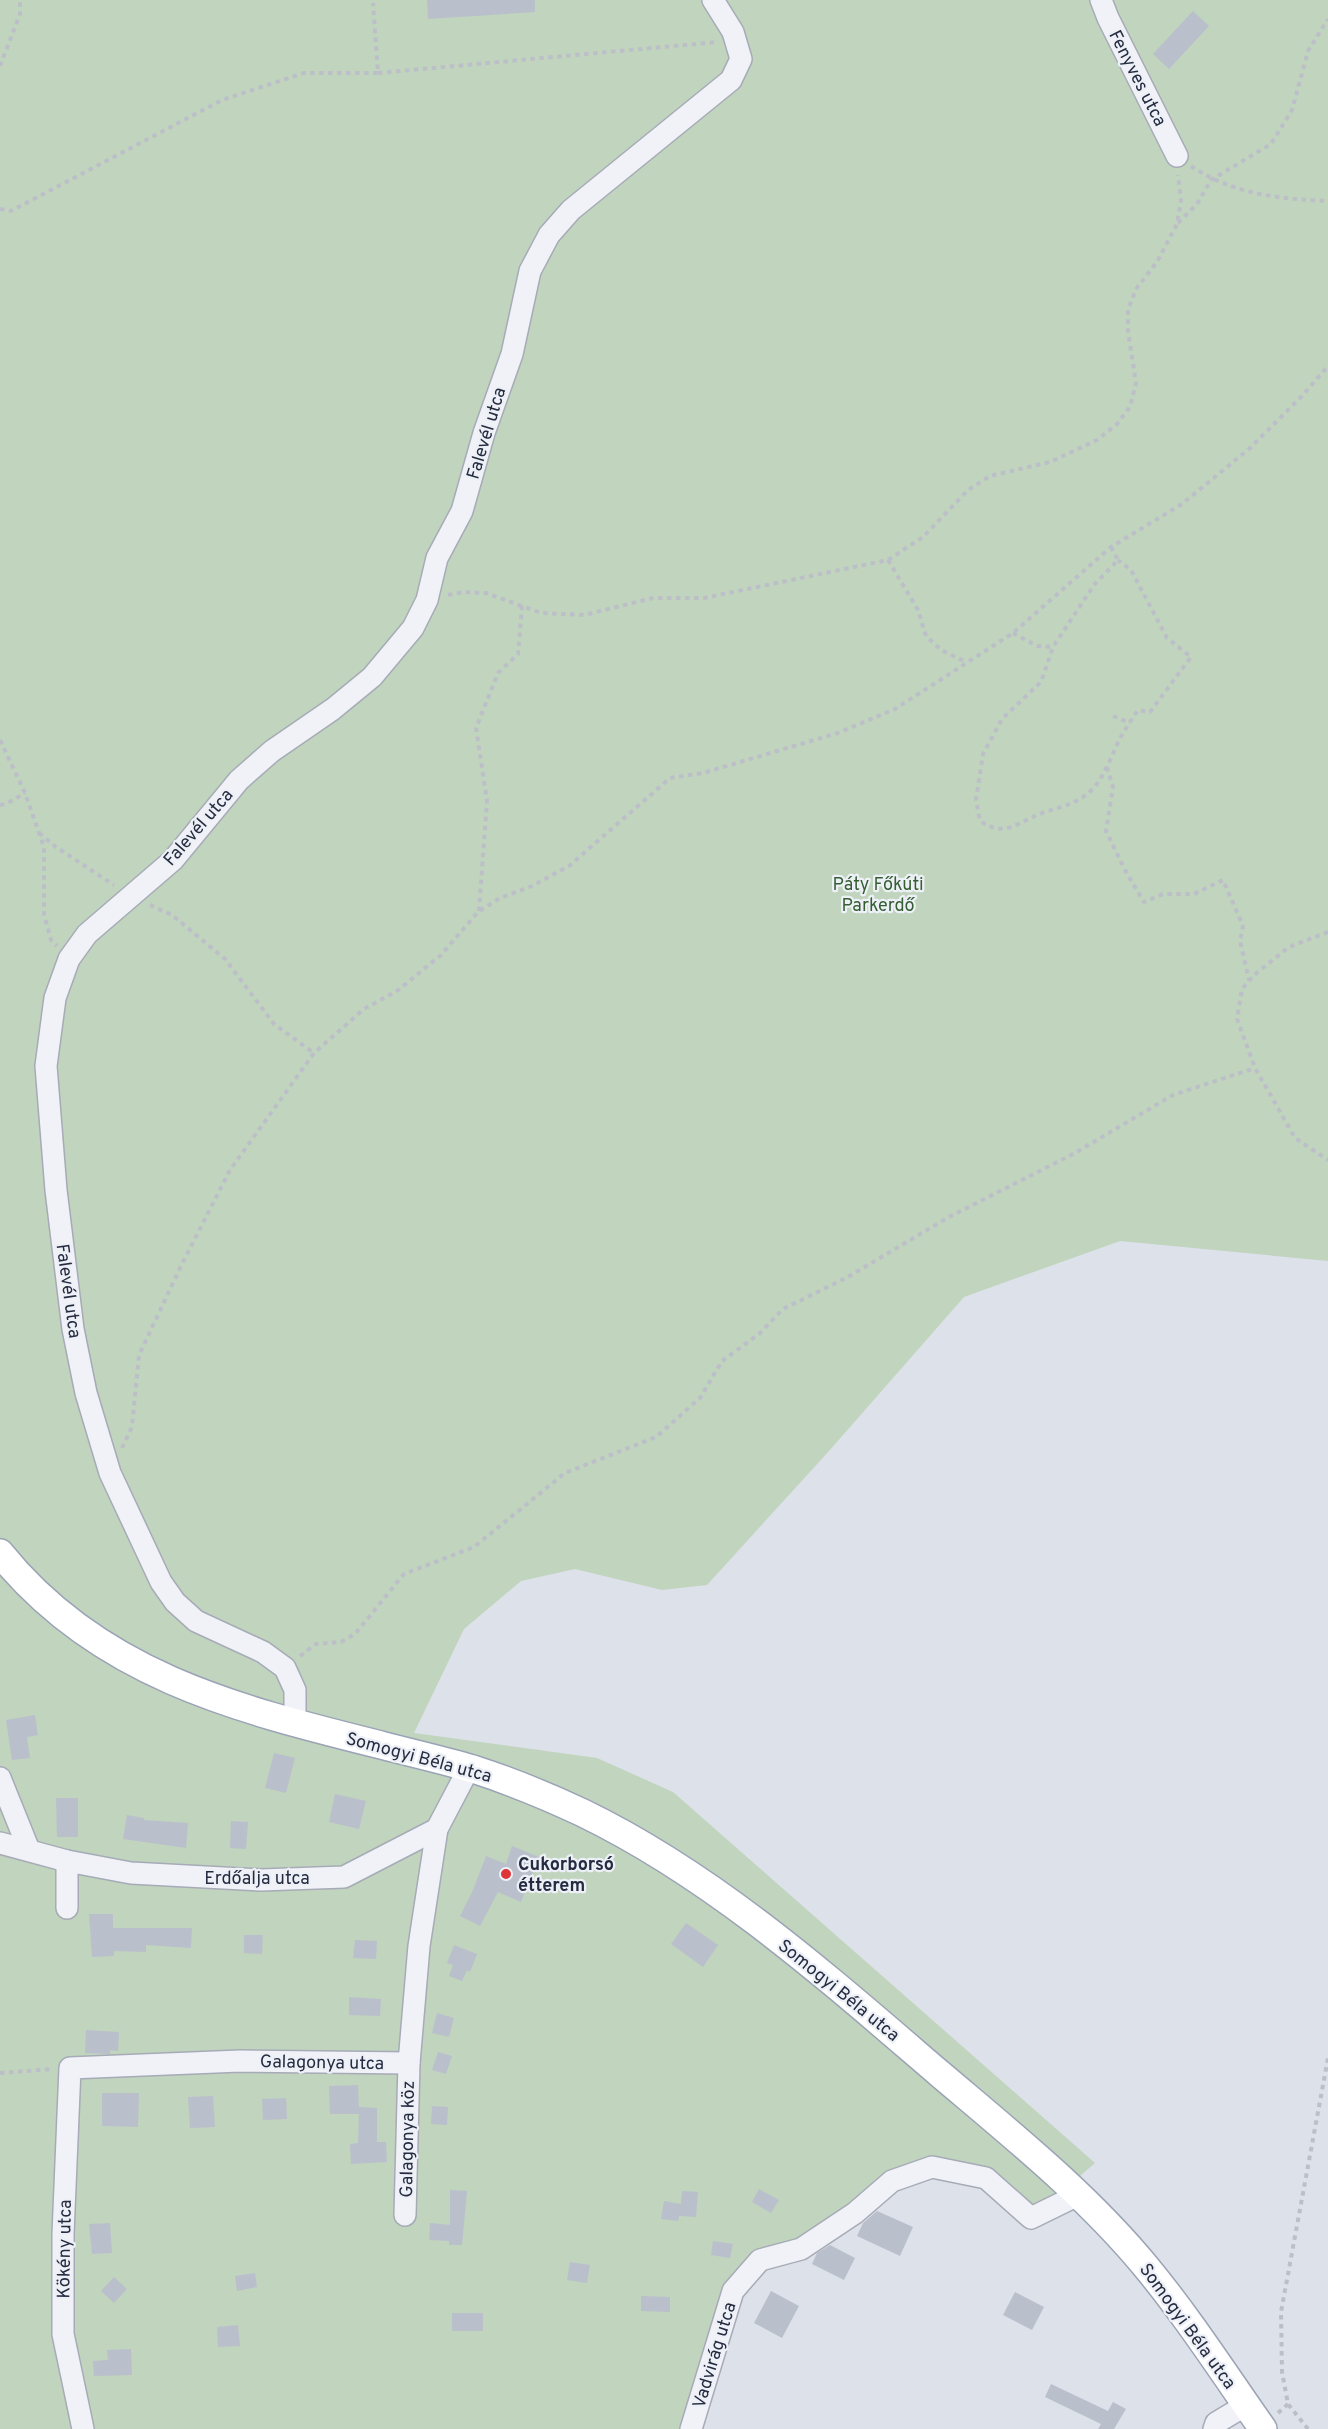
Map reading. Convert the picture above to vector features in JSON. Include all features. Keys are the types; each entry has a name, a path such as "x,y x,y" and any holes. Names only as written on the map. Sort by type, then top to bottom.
{"main road":[{"name":"Somogyi Béla utca","path":"0,1553 30,1587 71,1624 114,1653 174,1683 231,1705 295,1724 469,1768 517,1785 584,1814 660,1855 728,1902 889,2031 1034,2154 1078,2195 1148,2269 1263,2429"}],"street":[{"name":"Falevél utca","path":"285,1668 263,1652 196,1621 175,1602 161,1582 110,1473 86,1393 73,1329 56,1190 46,1066 55,998 69,959 87,934 173,860 239,780 272,751 333,709 372,677 413,628 427,600 437,558 462,511 484,433 512,354 530,271 549,235 571,210 731,80 741,59 733,32 713,0"},
{"name":"Fenyves utca","path":"1101,0 1177,156"},
{"path":"285,1668 295,1690 295,1724"},
{"path":"437,1829 469,1768"},
{"path":"0,1778 28,1850"},
{"name":"Erdőalja utca","path":"0,1843 67,1861 131,1873 261,1880 344,1877 437,1829"},
{"name":"Galagonya utca","path":"70,2068 240,2061 409,2063 419,1946 437,1829"},
{"path":"67,1861 67,1908"},
{"name":"Galagonya köz","path":"405,2215 409,2063"},
{"name":"Kökény utca","path":"70,2068 63,2234 63,2334 83,2429"},
{"name":"Vadvirág utca","path":"691,2429 734,2291 760,2260 801,2249 855,2213 892,2181 932,2167 986,2178 1031,2218 1078,2195"},
{"path":"1214,2429 1216,2423 1246,2405"}],"path":[{"path":"0,66 20,14 20,0"},
{"path":"373,3 378,73"},
{"path":"427,600 464,592 486,593 541,613 584,615 653,598 704,598 888,560 923,537 968,490 990,476 1050,462 1097,440 1117,424 1130,407 1136,383 1128,331 1128,310 1136,288 1157,262 1177,224 1197,204 1211,180 1271,144 1292,110 1308,51 1328,19"},
{"path":"0,209 11,211 222,100 304,73 378,73 735,41"},
{"path":"1177,156 1211,180 1244,192 1328,201"},
{"path":"1177,156 1181,200 1177,224"},
{"path":"110,1473 132,1427 139,1355 181,1266 230,1170 314,1053 364,1009 397,991 441,955 478,912 500,898 532,886 569,866 670,778 703,773 838,734 895,709 1013,633 1111,547 1182,504 1240,456 1327,368"},
{"path":"1111,547 1118,560 1131,570 1167,638 1191,657 1150,712 1138,710 1107,766 1087,795 1063,808 1043,812 1010,828 992,829 980,821 976,800 983,754 1002,719 1041,682 1053,647 1094,585 1118,560"},
{"path":"888,560 918,610 926,636 941,650 966,662"},
{"path":"478,912 487,801 476,728 498,673 518,654 522,606"},
{"path":"1013,633 1037,646 1053,647"},
{"path":"1113,716 1130,723"},
{"path":"0,740 25,793 44,847 44,914 47,929 51,940 69,959"},
{"path":"1107,766 1113,788 1106,831 1144,902 1163,894 1194,894 1223,880 1243,926 1240,941 1250,980"},
{"path":"0,805 25,793"},
{"path":"39,833 130,896 172,915 225,959 274,1024 314,1053"},
{"path":"1328,932 1289,947 1250,980 1242,989 1237,1018 1255,1068 1295,1138 1328,1160"},
{"path":"285,1668 316,1644 341,1642 355,1634 404,1574 474,1547 565,1473 656,1437 700,1398 722,1360 759,1334 783,1309 846,1278 949,1217 1075,1153 1173,1095 1255,1068"},
{"path":"1308,2429 1288,2404 1282,2372 1281,2312 1328,2058"},
{"path":"0,2073 70,2068"}],"green space":[{"name":"Páty Főkúti Parkerdő","path":"0,0 1328,0 1328,1261 1120,1241 964,1297 829,1451 707,1585 662,1590 575,1569 521,1581 464,1629 414,1733 597,1758 673,1792 1095,2163 1031,2218 986,2178 932,2167 855,2213 760,2260 733,2291 691,2429 0,2429"}],"building":[{"path":"427,0 535,0 535,12 428,19"},
{"path":"1193,11 1209,26 1169,69 1153,54"},
{"path":"35,1715 38,1735 27,1737 30,1758 12,1760 6,1720"},
{"path":"274,1753 295,1758 286,1793 265,1788"},
{"path":"335,1794 366,1801 359,1829 329,1822"},
{"path":"56,1798 78,1798 78,1837 57,1837"},
{"path":"127,1815 144,1818 144,1820 188,1823 186,1848 123,1839"},
{"path":"231,1821 248,1822 246,1849 230,1848"},
{"name":"Cukorborsó étterem","path":"512,1846 539,1857 521,1902 498,1892 480,1926 460,1916 486,1856 506,1864"},
{"path":"89,1914 113,1914 113,1928 192,1928 191,1948 146,1945 146,1952 114,1951 114,1956 92,1957"},
{"path":"686,1923 718,1945 703,1967 671,1944"},
{"path":"244,1935 263,1935 262,1954 244,1953"},
{"path":"355,1940 377,1941 376,1959 353,1958"},
{"path":"454,1945 477,1954 470,1972 467,1970 462,1981 449,1976 453,1965 447,1963"},
{"path":"349,1997 381,1999 380,2016 349,2015"},
{"path":"437,2013 454,2018 449,2037 432,2033"},
{"path":"86,2030 119,2032 118,2051 110,2050 110,2054 85,2053"},
{"path":"438,2052 452,2056 446,2074 432,2070"},
{"path":"358,2085 359,2109 359,2107 377,2108 377,2142 386,2142 387,2162 351,2164 350,2144 358,2143 359,2114 330,2114 329,2086"},
{"path":"102,2093 139,2093 138,2127 102,2126"},
{"path":"213,2096 215,2127 190,2128 188,2097"},
{"path":"286,2098 287,2119 263,2120 262,2099"},
{"path":"432,2106 448,2107 447,2125 431,2124"},
{"path":"759,2189 779,2200 771,2213 752,2202"},
{"path":"450,2190 467,2191 462,2245 449,2245 449,2241 429,2240 430,2223 450,2225"},
{"path":"682,2191 698,2192 696,2217 679,2216 678,2221 661,2219 664,2201 681,2204"},
{"path":"877,2211 913,2227 900,2256 857,2236 863,2223"},
{"path":"110,2223 112,2253 92,2254 89,2224"},
{"path":"713,2241 733,2244 730,2258 711,2255"},
{"path":"830,2245 855,2258 844,2280 812,2264 817,2253"},
{"path":"570,2262 590,2265 587,2283 567,2280"},
{"path":"255,2273 257,2287 237,2291 235,2276"},
{"path":"114,2277 127,2289 114,2303 101,2291"},
{"path":"771,2291 799,2306 782,2338 754,2323"},
{"path":"1015,2292 1044,2307 1032,2330 1003,2315"},
{"path":"641,2296 670,2297 670,2312 641,2311"},
{"path":"452,2313 483,2313 483,2331 452,2331"},
{"path":"238,2325 240,2346 218,2347 217,2327"},
{"path":"131,2349 132,2375 94,2376 93,2361 108,2360 107,2350"},
{"path":"1051,2384 1108,2411 1113,2402 1126,2409 1114,2429 1098,2429 1101,2424 1045,2397"}],"place":[{"name":"Cukorborsó étterem","path":"506,1874"}]}
